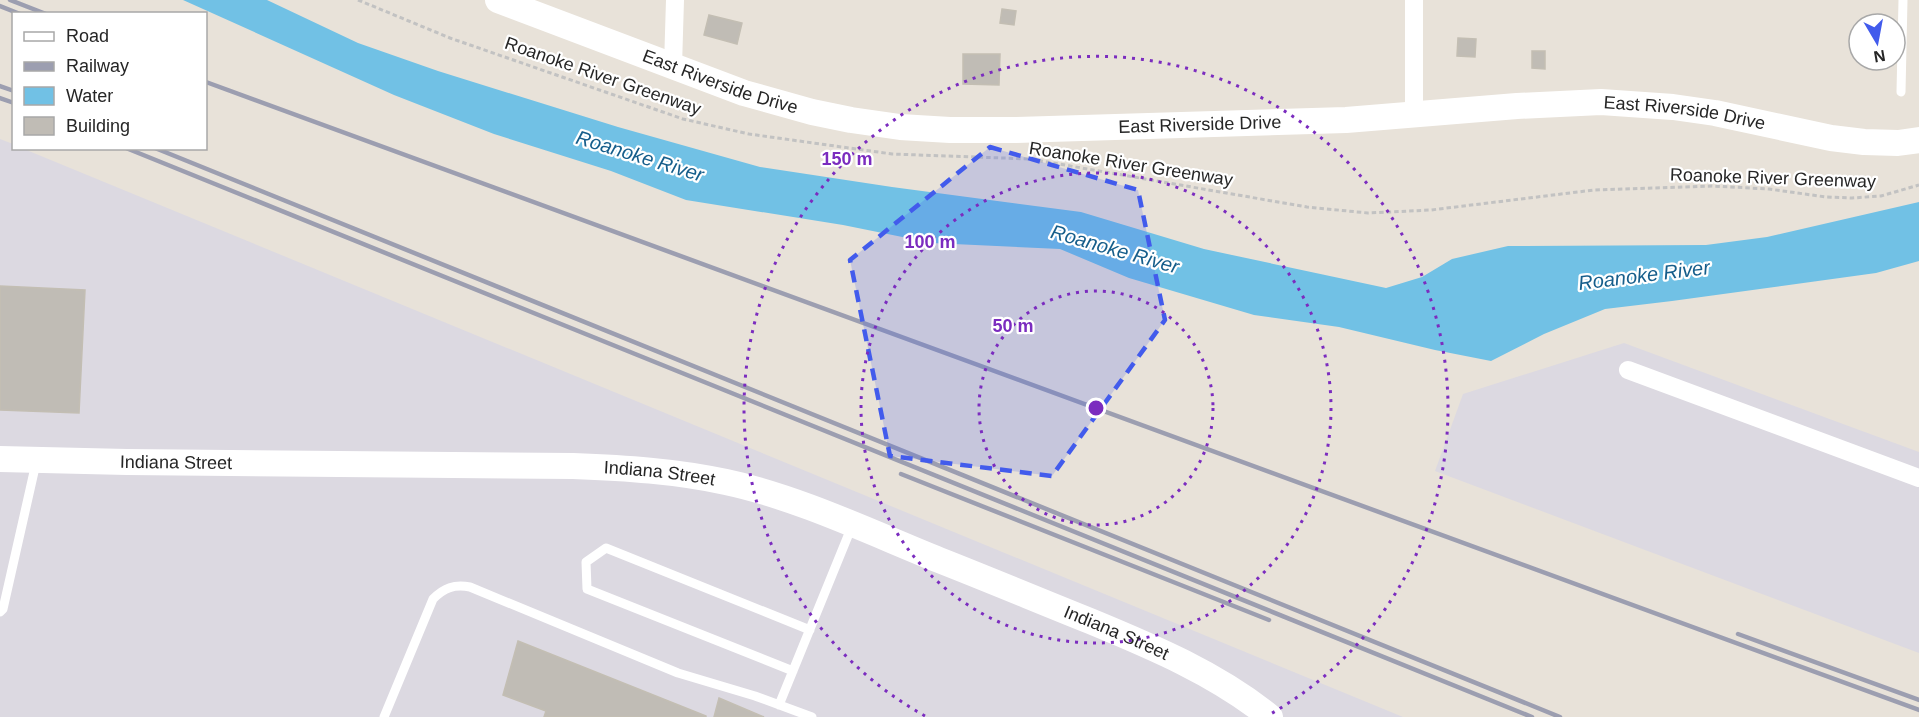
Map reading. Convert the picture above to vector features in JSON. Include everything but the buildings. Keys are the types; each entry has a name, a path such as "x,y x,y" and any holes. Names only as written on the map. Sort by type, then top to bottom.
{"street":[{"name":"East Riverside Drive","path":"498,0 744,93 812,112 910,128 1016,130 1346,120 1517,106 1622,102 1715,113 1832,138 1864,142 1919,140"},
{"path":"673,66 675,0"},
{"path":"1414,0 1414,114"},
{"path":"1628,370 1919,478"},
{"name":"Indiana Street","path":"0,459 635,468 682,473 728,482 773,495 852,525 1134,640 1181,661 1226,686 1270,717"}],"lane":[{"path":"1901,92 1903,0"},
{"path":"0,612 3,609 36,460"},
{"path":"779,705 852,525"},
{"path":"793,671 587,589 586,562 606,548 810,630"},
{"path":"384,717 433,599 441,591 451,586 462,585 678,673 755,696 812,717"}],"path":[{"name":"Roanoke River Greenway","path":"358,0 450,38 683,119 738,132 892,154 1030,159 1307,207 1368,213 1431,210 1594,190 1712,186 1769,189 1826,197 1852,198 1881,196 1919,185"}],"highlighted area":[{"path":"990,147 1138,190 1165,320 1052,476 890,456 850,260"}],"shaded area":[{"path":"0,139 12,144 12,150 26,150 1403,717 0,717"},
{"path":"1624,343 1919,452 1919,653 1435,471 1463,394"}],"water":[{"name":"Roanoke River","path":"183,0 267,0 358,43 438,71 618,127 760,167 1081,212 1204,249 1386,288 1422,277 1452,259 1508,246 1706,245 1767,237 1919,202 1919,261 1876,273 1605,309 1544,334 1491,361 1339,327 1254,315 1129,278 1060,249 932,243 843,225 686,200 611,171 494,134 394,95"}],"railway":[{"path":"10,0 41,12"},
{"path":"0,6 15,12"},
{"path":"207,82 1919,710"},
{"path":"0,86 12,90"},
{"path":"0,98 12,102"},
{"path":"131,150 1532,717"},
{"path":"160,150 1560,717"},
{"path":"901,474 1269,620"},
{"path":"1738,634 1919,700"}]}
